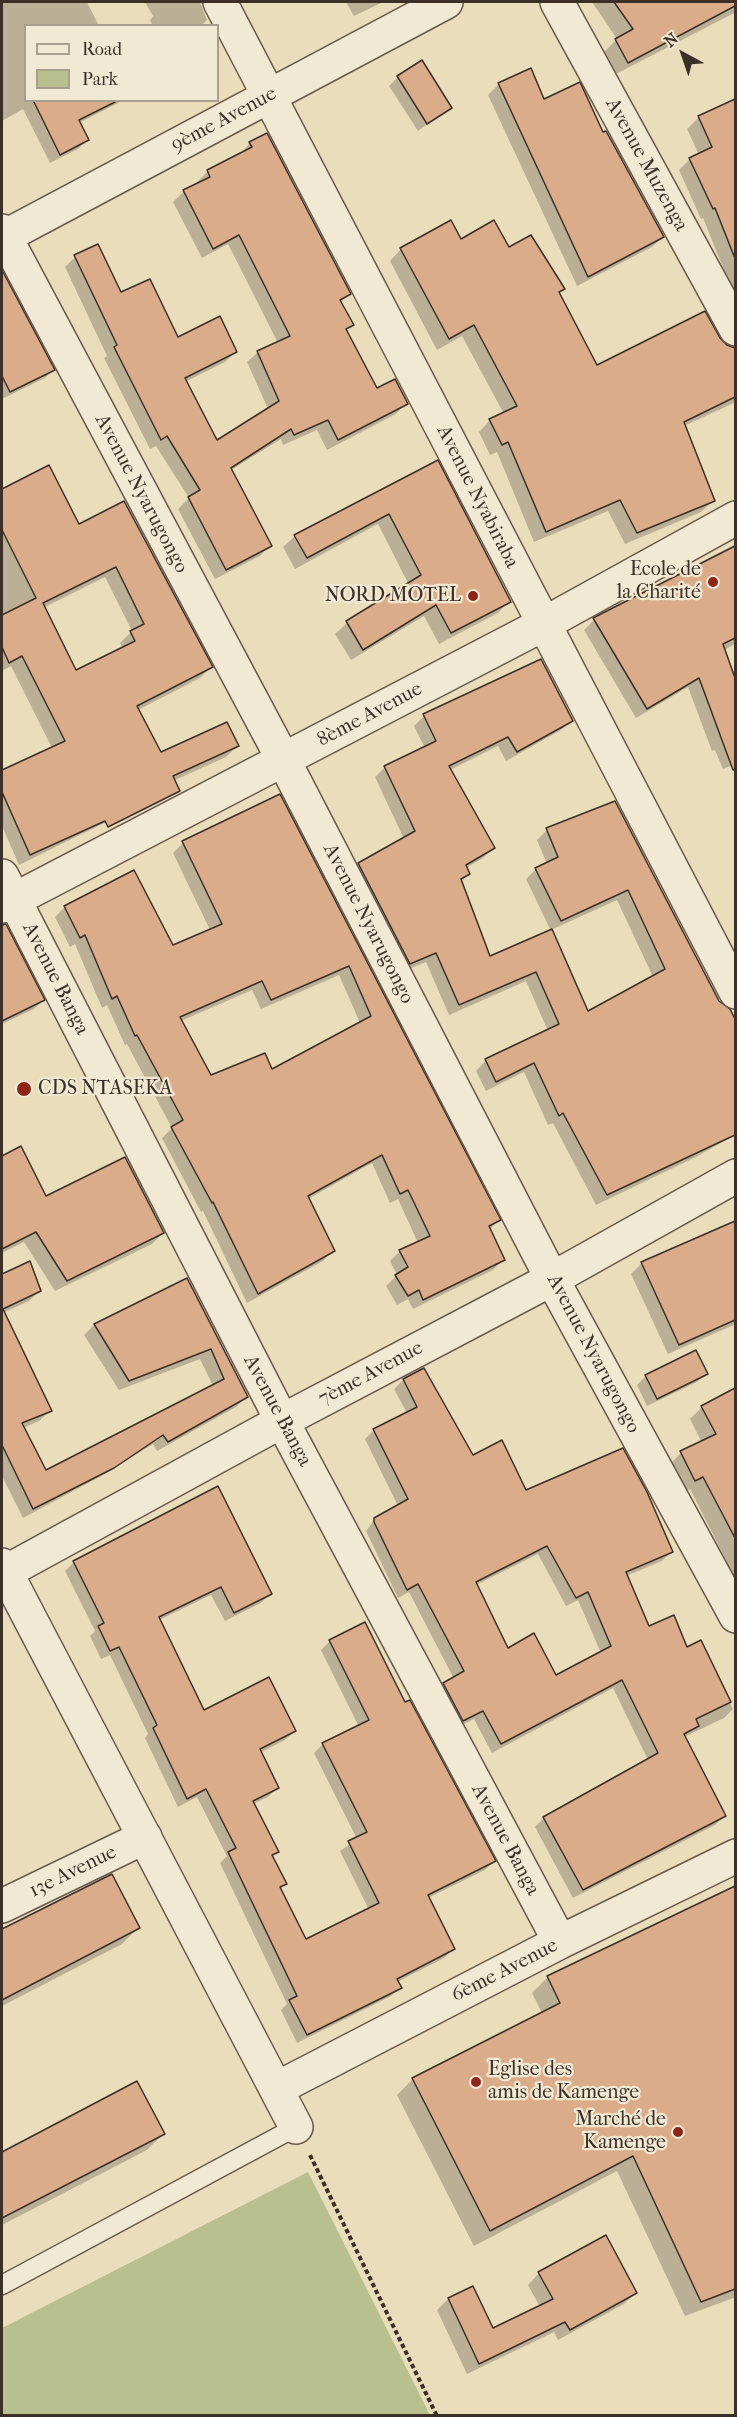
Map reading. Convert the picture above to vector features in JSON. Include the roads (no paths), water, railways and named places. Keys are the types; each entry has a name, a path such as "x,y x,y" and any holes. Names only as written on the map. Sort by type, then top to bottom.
{"street":[{"name":"Avenue Nyabiraba","path":"220,2 542,625 735,992"},
{"name":"9ème Avenue","path":"2,235 446,2"},
{"name":"Avenue Muzenga","path":"557,2 734,325"},
{"name":"Avenue Nyarugongo","path":"2,235 284,761 552,1279 735,1616"},
{"name":"8ème Avenue","path":"6,894 284,761 542,625 735,518"},
{"name":"Avenue Banga","path":"6,894 282,1421 560,1942"},
{"name":"7ème Avenue","path":"3,1570 552,1279 735,1176"},
{"path":"3,1570 296,2127"},
{"name":"13e Avenue","path":"2,1906 145,1837"},
{"name":"6ème Avenue","path":"276,2089 560,1942 735,1856"}],"lane":[{"path":"2,2285 296,2127"}],"place":[{"name":"Ecole de la Charité","path":"713,582"},
{"name":"NORD MOTEL","path":"473,596"},
{"name":"CDS NTASEKA","path":"24,1089"},
{"name":"Eglise des amis de Kamenge","path":"476,2082"},
{"name":"Marché de Kamenge","path":"678,2132"}]}
